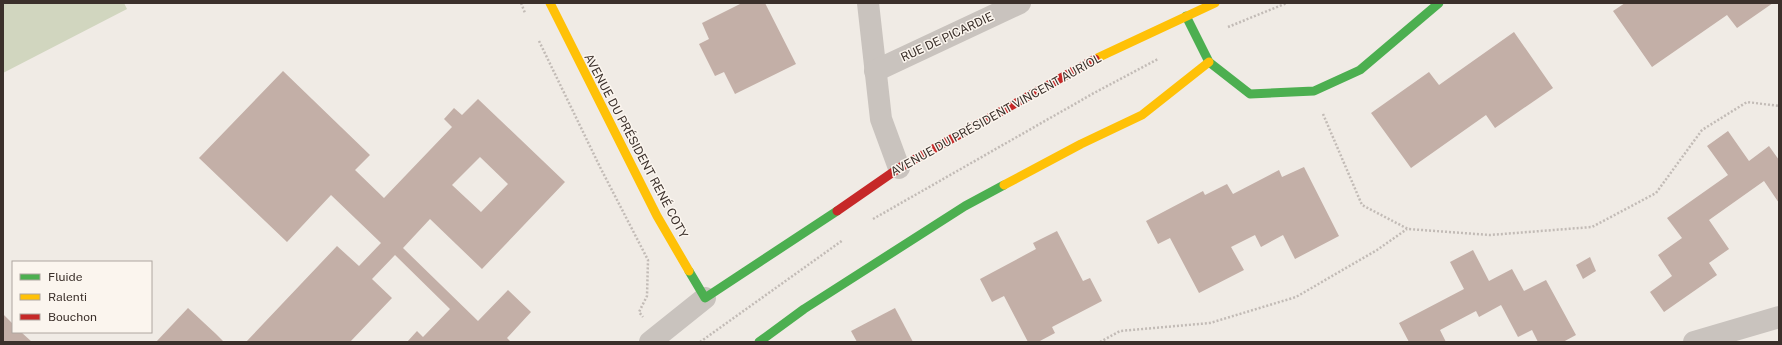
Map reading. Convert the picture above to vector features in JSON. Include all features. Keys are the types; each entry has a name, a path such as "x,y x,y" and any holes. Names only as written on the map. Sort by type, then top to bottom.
{"street":[{"name":"AVENUE DU PRÉSIDENT RENÉ COTY","path":"550,3 657,216 705,298"},
{"path":"868,3 874,71 881,119 898,168"},
{"name":"RUE DE PICARDIE","path":"874,71 1020,3"},
{"name":"AVENUE DU PRÉSIDENT VINCENT AURIOL","path":"653,339 705,298 810,230 898,168 1024,97 1105,54 1215,3"},
{"path":"1186,16 1209,62 1250,94 1314,91 1360,70 1439,3"},
{"path":"759,342 804,309 965,206 1081,144 1142,115 1209,62"},
{"path":"1694,342 1779,317"}],"path":[{"path":"521,3 526,15"},
{"path":"1198,38 1286,3"},
{"path":"536,35 600,167 648,260 647,296 639,312 653,339"},
{"path":"871,220 1094,93 1163,57"},
{"path":"1314,91 1362,205 1408,229 1490,235 1592,227 1656,193 1702,130 1748,102 1779,106"},
{"path":"1100,342 1120,331 1210,323 1296,297 1377,250 1408,229"},
{"path":"700,342 846,238"}],"green space":[{"path":"3,3 124,3 127,9 3,73"}],"building":[{"path":"742,3 765,3 796,64 735,94 724,72 715,76 699,44 709,39 702,23"},
{"path":"1625,3 1773,3 1737,28 1727,15 1652,67 1613,11"},
{"path":"1514,32 1553,88 1495,128 1486,115 1411,168 1371,113 1429,72 1439,85"},
{"path":"283,71 370,155 355,170 384,198 452,127 444,119 454,108 462,115 478,99 565,182 482,269 430,219 403,248 478,321 508,290 531,312 507,338 511,342 407,342 417,331 423,337 450,309 395,255 372,279 392,298 350,342 246,342 337,246 359,266 381,243 331,195 287,242 199,158","holes":["480,157 508,184 481,212 452,185"]},
{"path":"1728,131 1749,161 1769,146 1779,160 1779,203 1764,181 1709,220 1729,249 1709,263 1717,275 1664,312 1650,292 1672,276 1658,255 1682,238 1667,218 1728,175 1707,146"},
{"path":"1304,167 1339,236 1295,259 1283,235 1261,247 1255,235 1231,247 1244,270 1199,293 1170,238 1158,244 1146,221 1203,191 1205,195 1227,184 1233,194 1279,170 1282,177"},
{"path":"1057,231 1083,281 1090,278 1102,301 1052,327 1055,333 1038,342 1028,342 1004,296 992,302 980,279 1036,249 1033,243"},
{"path":"1473,250 1489,281 1512,269 1524,291 1546,280 1576,335 1563,342 1538,342 1532,330 1518,337 1501,305 1479,317 1476,311 1440,330 1446,342 1409,342 1399,323 1464,289 1450,262"},
{"path":"1590,257 1596,271 1583,279 1576,265"},
{"path":"188,308 216,334 224,342 156,342"},
{"path":"895,308 913,342 857,342 851,331"},
{"path":"3,314 12,323 12,333 22,333 32,342 3,342"}],"traffic: fast":[{"path":"1186,16 1209,62 1250,94 1314,91 1360,70 1439,3"},
{"path":"759,342 804,309 965,206 1004,185"},
{"path":"689,271 705,298 837,211"}],"traffic: slow":[{"path":"550,3 657,216 689,271"},
{"path":"1095,59 1215,3"},
{"path":"1004,185 1081,144 1142,115 1209,62"}],"traffic: jam":[{"path":"837,211 899,168 1095,59"}]}
